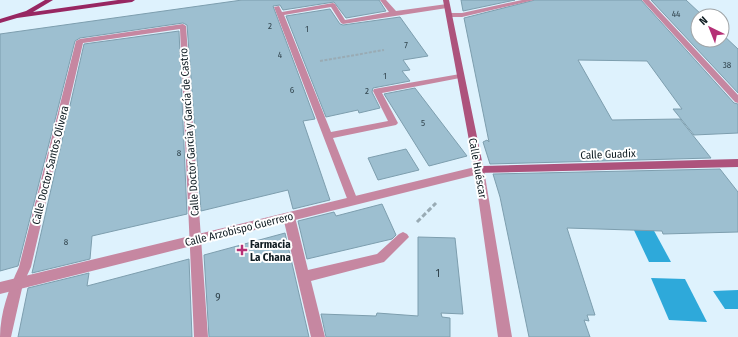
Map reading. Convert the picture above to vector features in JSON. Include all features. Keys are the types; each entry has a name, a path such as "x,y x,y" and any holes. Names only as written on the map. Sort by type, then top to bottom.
{"main road":[{"path":"19,16 36,9 50,0"},
{"path":"0,21 19,16 132,0"},
{"name":"Calle Huéscar","path":"448,7 478,170"},
{"name":"Calle Guadix","path":"478,170 738,163"}],"street":[{"path":"384,0 394,13"},
{"path":"353,201 279,10 334,6 343,22 394,13 448,7 462,15 531,0"},
{"path":"645,0 738,100"},
{"name":"Calle Doctor García y García de Castro","path":"131,33 183,26 201,337"},
{"name":"Calle Doctor Santos Olivera","path":"4,337 17,284 26,267 80,41 131,33"},
{"path":"328,136 393,123 377,91 460,76"},
{"name":"Calle Arzobispo Guerrero","path":"0,288 478,170"},
{"name":"Calle Huéscar","path":"478,170 505,337"},
{"path":"288,217 318,337"},
{"path":"303,277 380,258 403,237"}],"path":[{"path":"317,62 384,50"},
{"path":"403,237 439,200"}],"water":[{"path":"632,226 652,227 671,262 649,262"},
{"path":"651,278 685,279 707,322 669,320"},
{"path":"738,290 738,309 725,309 713,291"}],"building":[{"path":"242,0 379,0 386,11 346,18 334,2 283,10 280,5 273,6 315,119 303,121 330,200 293,209 288,190 201,211 187,25 183,23 80,38 75,41 18,266 0,271 0,34"},
{"path":"461,0 515,0 463,11"},
{"path":"535,0 641,0 734,103 738,104 738,133 694,135 673,109 682,109 647,61 578,60 612,120 680,119 711,158 490,164 483,142 487,140 489,142 464,18"},
{"path":"651,0 686,0 694,8 690,8 690,42"},
{"path":"330,9 340,24 343,25 400,17 428,56 403,60 410,70 402,71 410,81 373,88 372,92 380,108 359,113 358,110 326,117 286,16"},
{"path":"179,31 187,214 92,236 90,259 32,273 84,44"},
{"path":"730,42 738,49 738,93 696,48 730,48"},
{"path":"415,88 467,156 429,166 384,94"},
{"path":"406,149 419,170 378,180 368,158"},
{"path":"720,169 738,192 738,232 663,234 662,231 567,228 595,315 587,315 589,321 584,320 590,337 529,337 500,197 493,174"},
{"path":"382,204 396,235 392,239 307,259 298,221 334,212 336,216"},
{"path":"285,233 309,337 209,337 204,255"},
{"path":"418,237 455,238 463,314 441,313 442,317 450,318 450,337 326,337 321,314 376,316 377,313 418,316"},
{"path":"189,259 192,337 18,337 28,288 89,273 87,286"}],"place":[{"name":"Farmacia La Chana","path":"242,250"}]}
